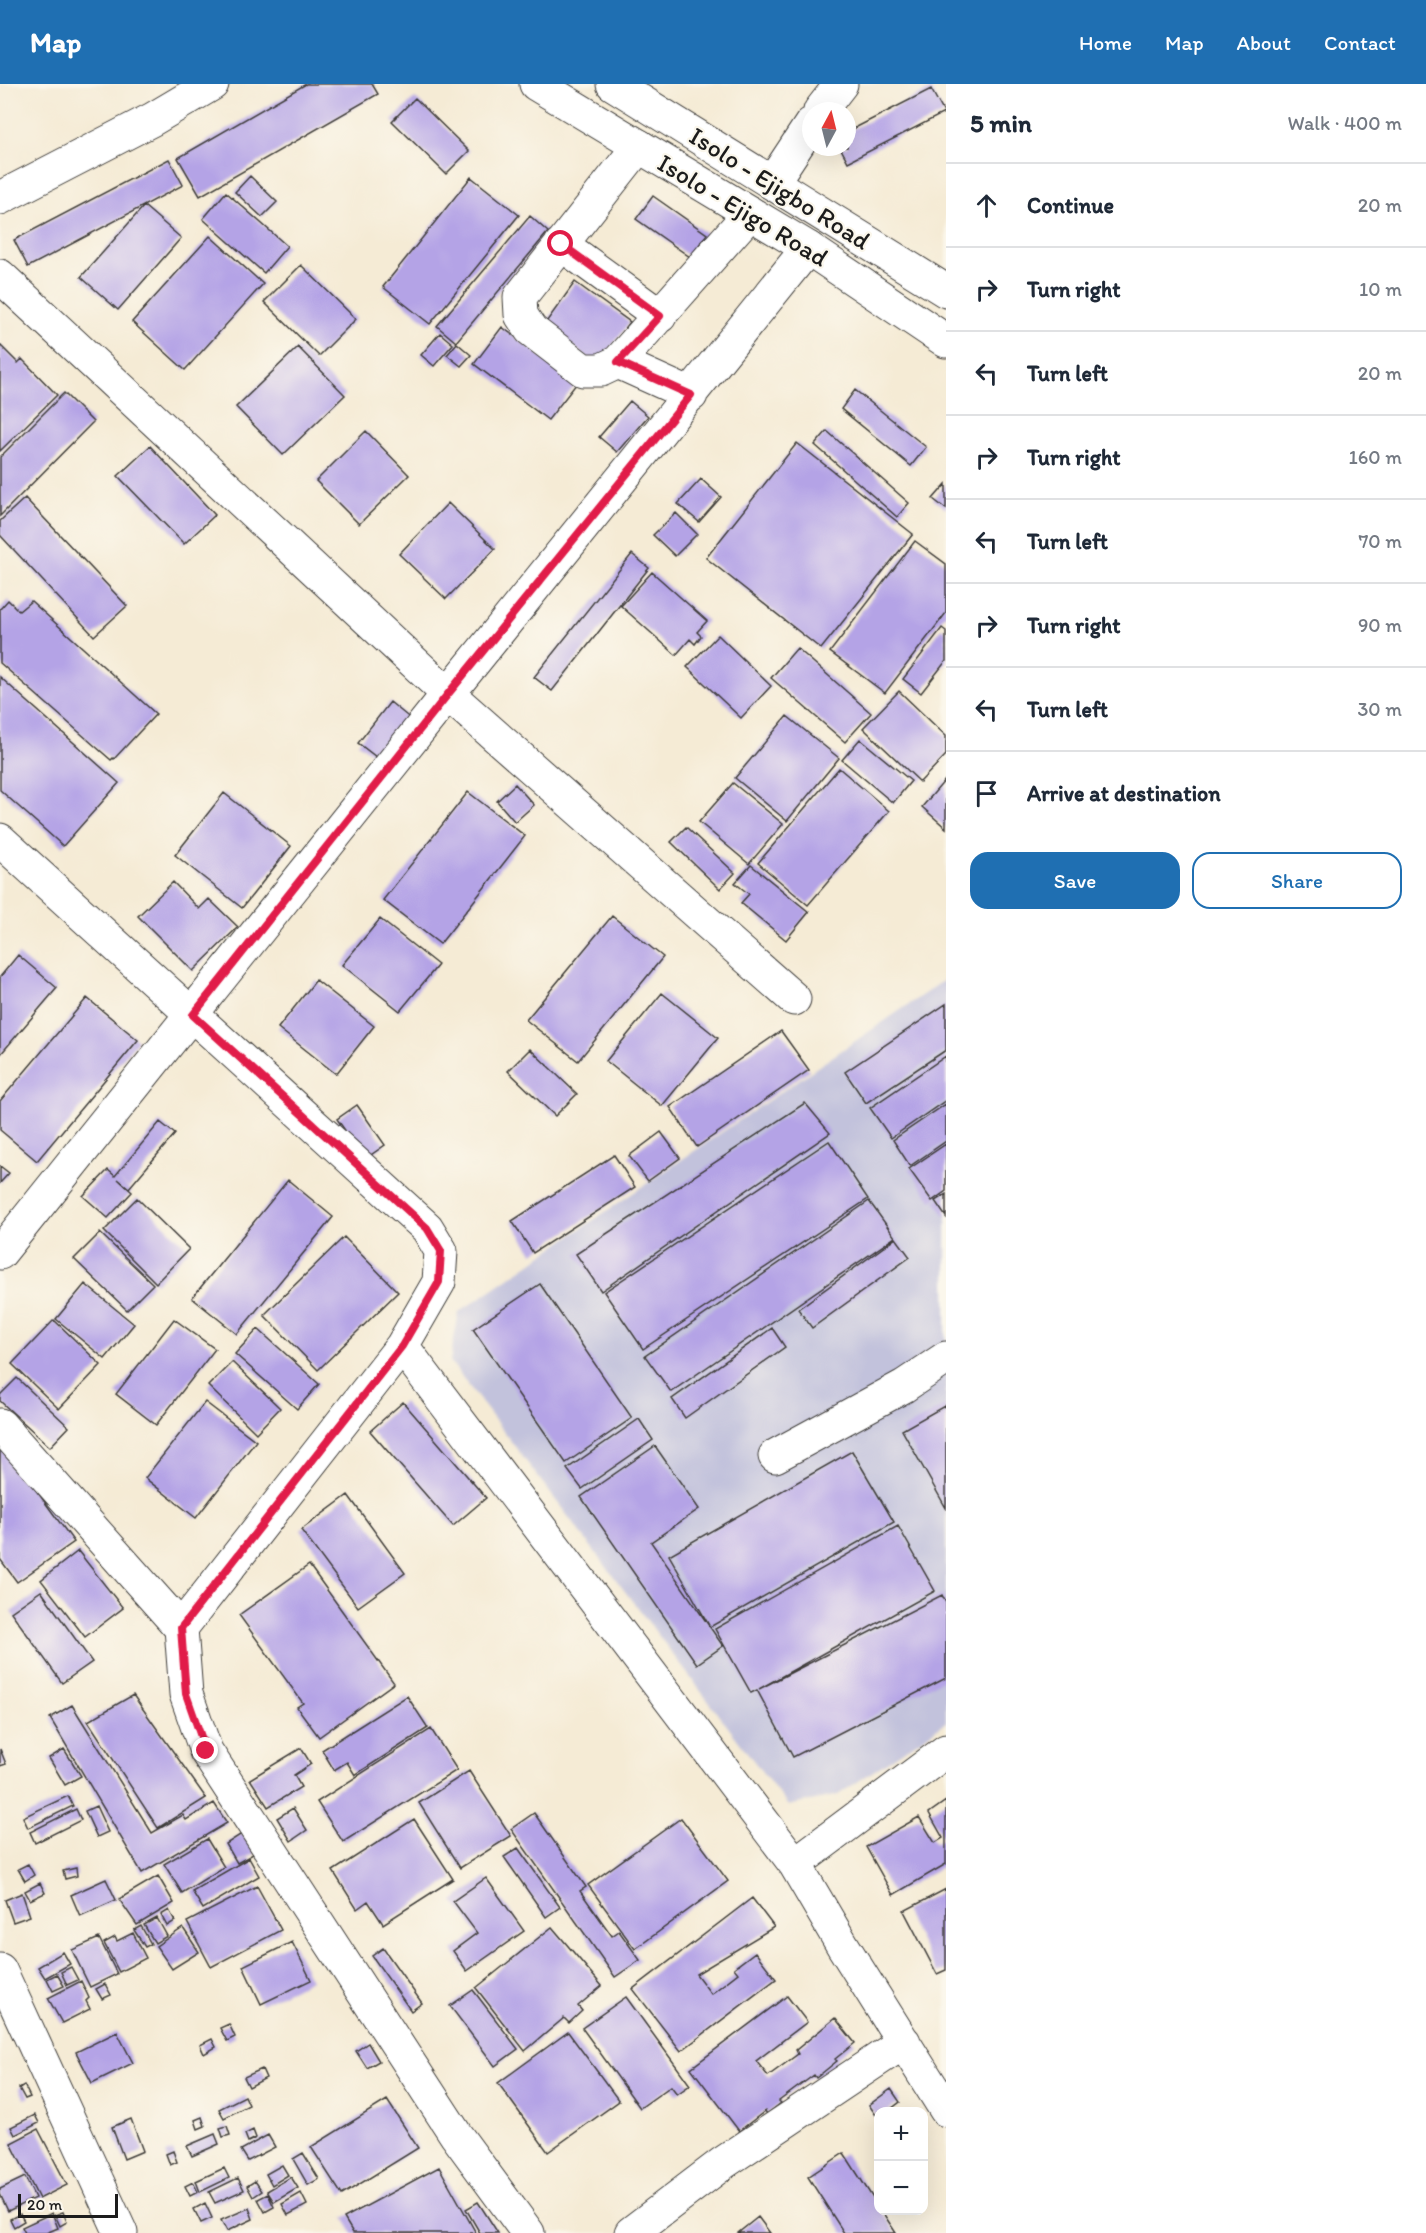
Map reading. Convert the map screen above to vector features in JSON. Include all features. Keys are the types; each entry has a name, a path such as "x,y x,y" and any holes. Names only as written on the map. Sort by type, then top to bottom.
{"street":[{"path":"0,198 153,118 212,84"},
{"name":"Isolo - Ejigo Road","path":"536,84 808,248 946,341"},
{"name":"Isolo - Ejigbo Road","path":"614,84 946,291"},
{"path":"827,102 841,84"},
{"path":"772,183 802,138"},
{"path":"639,146 520,297 521,315 531,330 583,370 601,370 618,362 750,213"},
{"path":"561,244 660,316"},
{"path":"0,1253 808,248"},
{"path":"0,276 448,694 794,999"},
{"path":"618,362 691,395"},
{"path":"0,840 427,1228 441,1251 439,1282 402,1346 181,1628"},
{"path":"402,1346 795,1864 843,1946 946,2110"},
{"path":"775,1456 904,1386 946,1358"},
{"path":"0,1425 181,1628 186,1694 206,1751 456,2135 528,2233"},
{"path":"795,1864 946,1751"},
{"path":"0,1970 122,2233"},
{"path":"631,2233 723,2163 904,2042"}],"shaded area":[{"path":"946,979 946,1722 838,1795 788,1806 450,1361 459,1312"}],"building":[{"path":"306,84 372,84 378,94 200,196 178,158"},
{"path":"931,89 944,113 848,162 845,156 856,156 856,127"},
{"path":"415,98 469,151 446,174 392,121"},
{"path":"169,159 183,185 28,267 14,240"},
{"path":"250,176 277,202 262,217 235,192"},
{"path":"471,177 519,215 430,324 383,287"},
{"path":"226,192 287,246 264,273 203,219"},
{"path":"653,196 707,234 690,257 636,219"},
{"path":"144,206 181,238 118,310 81,277"},
{"path":"530,216 548,232 456,342 437,326"},
{"path":"210,236 263,284 185,370 132,322"},
{"path":"301,265 356,319 319,356 264,302"},
{"path":"575,282 630,322 598,365 544,325"},
{"path":"502,327 577,383 548,420 474,364"},
{"path":"440,333 453,344 434,366 421,355"},
{"path":"457,343 471,355 461,366 447,355"},
{"path":"0,345 18,363 22,359 57,395 0,451"},
{"path":"298,347 345,395 283,455 236,407"},
{"path":"855,390 926,447 911,466 841,409"},
{"path":"64,393 93,422 0,516 0,457"},
{"path":"630,401 648,416 617,452 599,437"},
{"path":"366,431 409,475 359,524 316,481"},
{"path":"827,431 909,503 897,517 815,445"},
{"path":"797,443 913,534 821,649 706,558"},
{"path":"150,446 215,515 184,544 118,476"},
{"path":"701,479 721,497 699,522 678,504"},
{"path":"946,484 946,509 933,499"},
{"path":"25,498 127,606 94,636 0,535 0,521"},
{"path":"448,503 495,549 446,599 399,554"},
{"path":"676,513 697,534 675,556 653,535"},
{"path":"915,541 946,564 946,613 885,693 830,652"},
{"path":"632,554 649,568 552,691 534,677"},
{"path":"652,572 707,621 697,632 701,636 695,644 690,639 676,655 621,606"},
{"path":"8,600 19,611 31,601 156,714 114,759 111,760 0,663 0,609"},
{"path":"942,628 946,631 946,661 921,693 903,679"},
{"path":"718,635 771,686 741,718 687,667"},
{"path":"797,648 871,713 845,742 771,678"},
{"path":"0,677 119,783 63,846 0,790"},
{"path":"899,691 946,736 946,755 920,782 863,728"},
{"path":"390,702 412,720 380,760 358,743"},
{"path":"787,716 839,758 787,821 735,778"},
{"path":"860,739 911,781 893,803 842,760"},
{"path":"839,768 889,811 808,905 758,863"},
{"path":"946,779 946,828 922,807"},
{"path":"733,783 783,824 749,864 699,822"},
{"path":"515,784 534,805 515,822 497,801"},
{"path":"468,792 525,836 440,944 383,900"},
{"path":"224,793 291,846 242,908 175,855"},
{"path":"686,827 735,873 720,889 671,842"},
{"path":"751,865 809,912 786,940 741,903 749,894 735,883"},
{"path":"173,882 199,909 209,899 238,927 193,971 138,916"},
{"path":"612,916 663,957 578,1061 526,1020"},
{"path":"380,919 438,965 400,1011 342,965"},
{"path":"18,955 57,988 0,1055 0,977"},
{"path":"316,980 374,1026 336,1074 278,1028"},
{"path":"662,993 718,1038 662,1106 606,1061"},
{"path":"87,998 138,1040 37,1161 0,1130 0,1101"},
{"path":"946,1004 946,1050 866,1103 845,1072"},
{"path":"781,1031 809,1070 697,1147 670,1107"},
{"path":"530,1049 577,1094 555,1116 508,1071"},
{"path":"946,1056 946,1100 891,1138 870,1108"},
{"path":"805,1103 830,1133 601,1291 576,1254"},
{"path":"946,1104 946,1141 910,1166 893,1140"},
{"path":"357,1105 385,1145 365,1159 337,1119"},
{"path":"160,1122 175,1134 129,1188 118,1179 132,1192 108,1218 83,1196 108,1170 115,1176"},
{"path":"661,1132 680,1158 648,1181 629,1156"},
{"path":"829,1141 868,1199 643,1349 604,1292"},
{"path":"946,1144 946,1191 932,1201 909,1169"},
{"path":"614,1155 635,1187 533,1253 512,1221"},
{"path":"0,1166 9,1173 0,1183"},
{"path":"288,1180 333,1217 237,1334 192,1298"},
{"path":"946,1194 946,1217 935,1201"},
{"path":"137,1198 189,1249 156,1283 104,1231"},
{"path":"869,1201 895,1237 671,1392 645,1356"},
{"path":"100,1233 153,1284 127,1310 74,1259"},
{"path":"344,1237 398,1292 318,1370 264,1315"},
{"path":"896,1238 910,1257 812,1328 798,1309"},
{"path":"85,1284 134,1324 105,1359 56,1319"},
{"path":"540,1284 632,1418 566,1463 473,1329"},
{"path":"174,1319 215,1349 156,1425 116,1394"},
{"path":"54,1320 101,1365 59,1409 12,1364"},
{"path":"772,1328 785,1347 685,1418 672,1399"},
{"path":"258,1329 319,1384 297,1409 235,1354"},
{"path":"232,1362 280,1408 256,1433 208,1386"},
{"path":"17,1378 69,1427 50,1447 0,1401 0,1395"},
{"path":"205,1402 256,1441 196,1518 145,1478"},
{"path":"403,1402 486,1498 453,1526 370,1431"},
{"path":"946,1405 946,1508 902,1430"},
{"path":"639,1419 653,1440 582,1489 567,1469"},
{"path":"3,1445 74,1542 17,1582 0,1559 0,1448"},
{"path":"655,1446 699,1509 651,1542 723,1646 697,1664 581,1497"},
{"path":"852,1451 894,1522 710,1627 669,1555"},
{"path":"348,1495 405,1573 358,1607 301,1530"},
{"path":"898,1526 935,1591 759,1689 942,1595 946,1603 946,1678 793,1757 757,1690 751,1693 715,1629"},
{"path":"78,1551 123,1608 85,1637 41,1580"},
{"path":"309,1565 394,1683 319,1737 297,1707 303,1703 239,1615"},
{"path":"41,1591 92,1662 62,1683 11,1612"},
{"path":"133,1695 206,1798 158,1828 88,1721"},
{"path":"407,1696 428,1728 355,1775 347,1762 334,1770 322,1750"},
{"path":"72,1705 152,1833 183,1815 186,1820 214,1803 227,1823 142,1873 50,1718"},
{"path":"431,1729 457,1770 343,1842 317,1802"},
{"path":"301,1748 311,1764 294,1775 301,1787 268,1807 250,1779"},
{"path":"0,1749 6,1764 0,1766"},
{"path":"64,1749 81,1776 65,1785 49,1758"},
{"path":"469,1771 511,1836 460,1868 419,1803"},
{"path":"68,1796 73,1806 28,1828 23,1817"},
{"path":"946,1801 946,1864 893,1895 866,1847 919,1817 935,1843 943,1838 929,1813"},
{"path":"96,1806 108,1832 97,1837 85,1811"},
{"path":"293,1808 307,1830 291,1841 277,1818"},
{"path":"76,1809 81,1820 35,1843 30,1832"},
{"path":"534,1813 586,1887 580,1891 612,1936 619,1931 640,1960 615,1977 511,1829"},
{"path":"681,1818 728,1881 635,1949 588,1885"},
{"path":"414,1819 453,1879 383,1924 368,1901 357,1909 333,1871"},
{"path":"243,1833 255,1853 237,1863 226,1844"},
{"path":"207,1839 224,1867 182,1893 164,1864"},
{"path":"518,1848 560,1907 546,1917 504,1857"},
{"path":"249,1858 259,1876 203,1909 192,1891"},
{"path":"28,1864 34,1875 25,1881 18,1869"},
{"path":"76,1868 77,1876 65,1879 63,1871"},
{"path":"158,1876 174,1903 137,1925 119,1899"},
{"path":"486,1878 524,1931 467,1971 453,1951 477,1933 453,1901"},
{"path":"106,1879 116,1900 80,1916 71,1895"},
{"path":"40,1883 45,1893 30,1900 25,1891"},
{"path":"257,1886 281,1930 211,1967 187,1922"},
{"path":"946,1889 946,1970 937,1974 904,1911"},
{"path":"22,1893 30,1916 13,1922 5,1900"},
{"path":"752,1898 774,1927 696,1974 711,1994 738,1973 734,1968 755,1952 776,1979 681,2051 633,1989"},
{"path":"169,1910 175,1921 167,1926 161,1915"},
{"path":"157,1918 167,1936 155,1943 144,1925"},
{"path":"141,1926 151,1944 145,1947 134,1930"},
{"path":"552,1927 602,1986 578,2006 582,2011 569,2023 564,2018 525,2051 476,1988"},
{"path":"183,1928 199,1952 172,1969 156,1946"},
{"path":"133,1933 146,1958 119,1972 104,1943 115,1937 117,1941"},
{"path":"99,1938 117,1974 90,1987 72,1950"},
{"path":"292,1942 311,1980 261,2004 243,1966"},
{"path":"383,1948 422,2003 411,2011 372,1956"},
{"path":"63,1952 70,1964 45,1978 38,1967"},
{"path":"71,1967 78,1980 67,1985 61,1972"},
{"path":"57,1974 64,1986 53,1991 47,1979"},
{"path":"81,1981 89,1998 86,2001 90,2009 62,2023 48,1998"},
{"path":"105,1984 111,1995 102,1999 96,1989"},
{"path":"473,1990 518,2049 495,2066 450,2006"},
{"path":"787,1996 807,2022 756,2061 768,2076 798,2054 796,2050 835,2018 855,2043 816,2078 814,2075 779,2101 781,2103 767,2114 765,2111 739,2131 691,2068"},
{"path":"626,1997 690,2085 677,2094 671,2086 640,2108 582,2028"},
{"path":"229,2024 235,2037 227,2041 220,2028"},
{"path":"117,2032 133,2063 92,2083 76,2052"},
{"path":"568,2032 619,2101 548,2152 498,2083"},
{"path":"212,2039 216,2047 204,2054 200,2045"},
{"path":"368,2043 379,2061 367,2068 356,2051"},
{"path":"262,2069 266,2078 249,2087 244,2077"},
{"path":"24,2085 30,2097 25,2099 19,2088"},
{"path":"891,2089 900,2102 894,2107 874,2107 874,2112 869,2105"},
{"path":"245,2096 249,2105 224,2118 219,2109"},
{"path":"387,2100 418,2148 342,2195 311,2147"},
{"path":"35,2115 39,2123 15,2135 11,2127"},
{"path":"202,2117 205,2126 198,2129 195,2120"},
{"path":"131,2119 143,2151 124,2159 112,2127"},
{"path":"227,2126 230,2135 223,2137 220,2128"},
{"path":"38,2129 67,2185 39,2199 11,2143"},
{"path":"253,2130 256,2138 248,2142 245,2134"},
{"path":"215,2134 219,2144 192,2156 187,2146"},
{"path":"268,2135 275,2147 248,2161 241,2150"},
{"path":"173,2151 177,2162 170,2165 166,2154"},
{"path":"303,2153 319,2179 308,2185 293,2159"},
{"path":"844,2153 874,2200 874,2215 884,2215 896,2233 844,2233 808,2177"},
{"path":"282,2165 288,2175 272,2185 266,2174"},
{"path":"439,2167 476,2233 353,2233 344,2218"},
{"path":"224,2168 229,2178 200,2192 196,2181"},
{"path":"25,2177 35,2198 8,2211 0,2189"},
{"path":"291,2177 298,2188 274,2202 267,2191"},
{"path":"238,2178 244,2190 215,2203 209,2192"},
{"path":"255,2181 262,2191 253,2197 247,2186"},
{"path":"193,2182 198,2192 190,2196 185,2186"},
{"path":"301,2193 307,2205 288,2215 282,2204"},
{"path":"268,2194 274,2207 265,2212 258,2199"},
{"path":"478,2202 498,2233 480,2233 466,2209"},
{"path":"205,2203 212,2218 201,2223 194,2209"},
{"path":"249,2208 253,2219 227,2231 221,2220"},
{"path":"63,2212 67,2222 60,2226 55,2215"},
{"path":"52,2213 58,2228 46,2233 25,2233 22,2227"},
{"path":"20,2214 24,2221 14,2227 10,2219"},
{"path":"758,2217 770,2233 738,2233"}],"route":[{"path":"206,1751 186,1694 181,1628 402,1346 439,1282 441,1251 427,1228 193,1015 448,694 691,395 618,362 660,316 561,244"}]}
